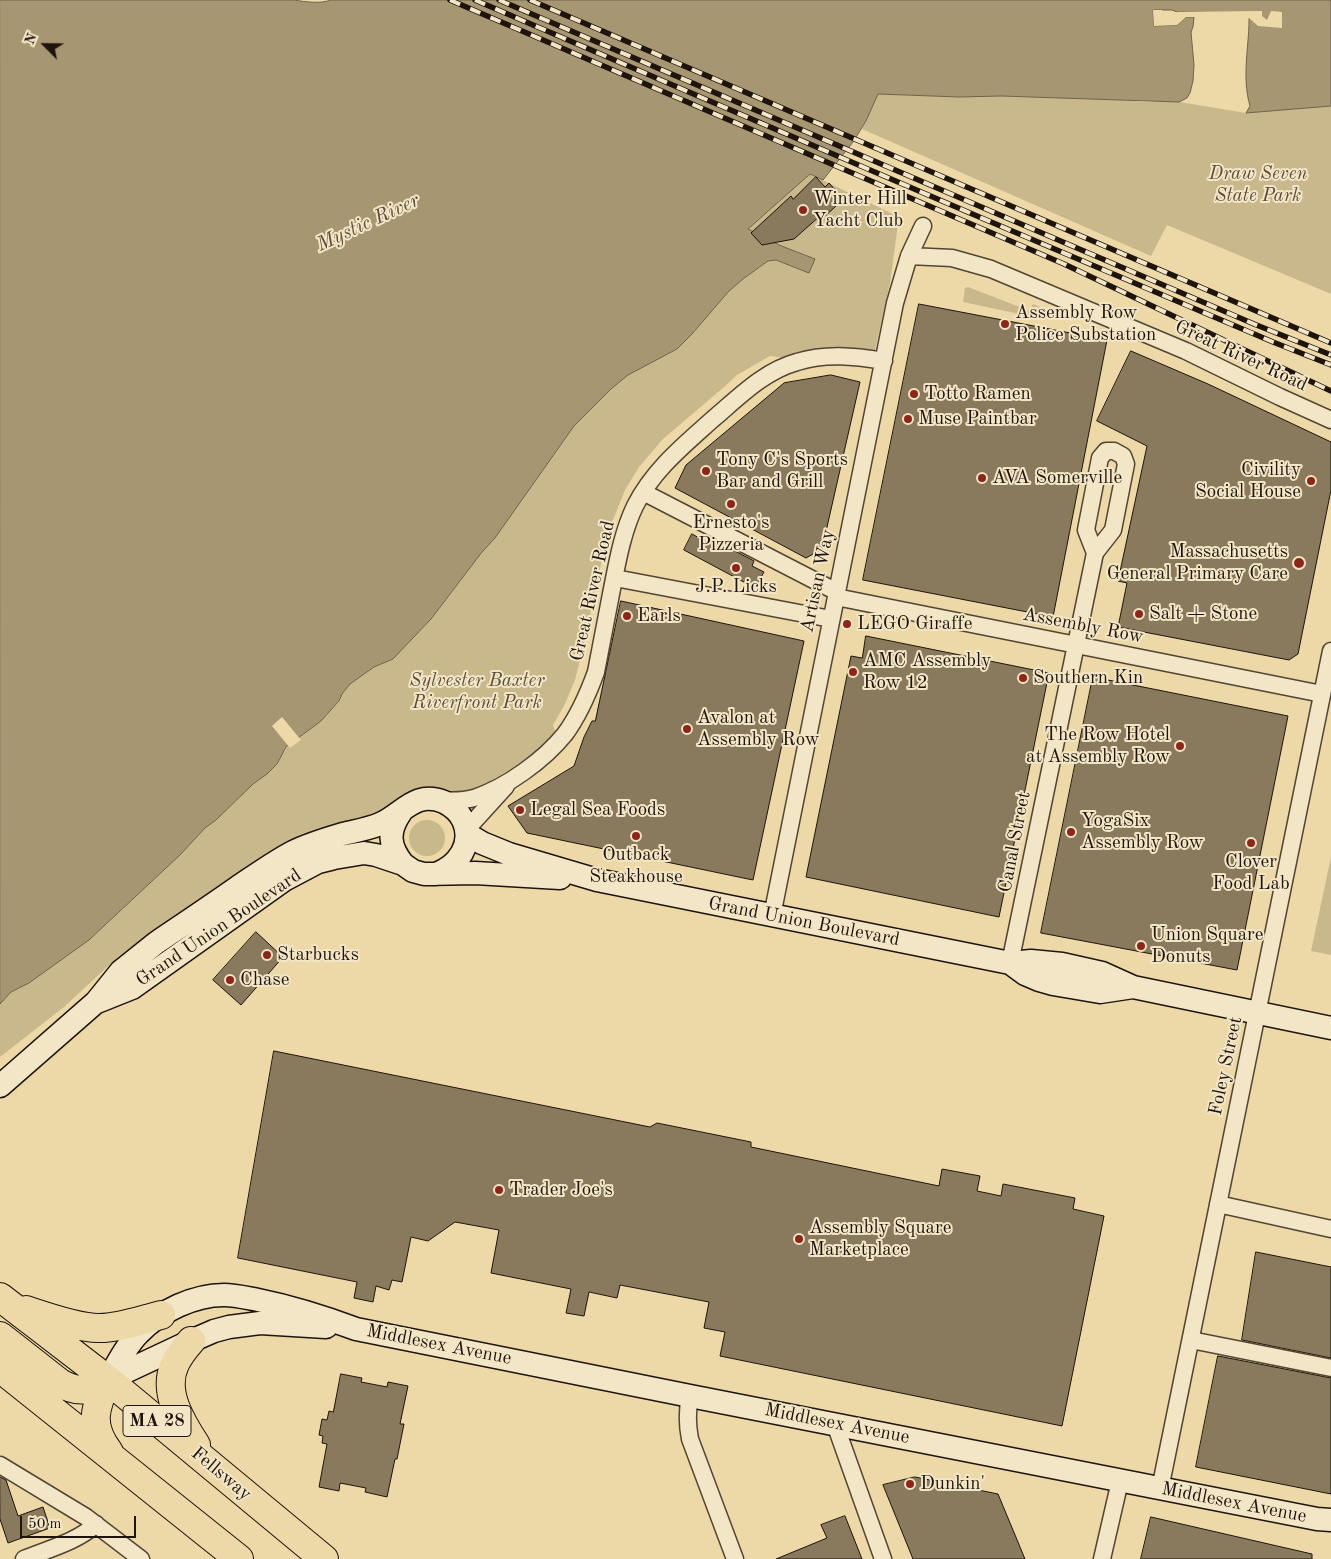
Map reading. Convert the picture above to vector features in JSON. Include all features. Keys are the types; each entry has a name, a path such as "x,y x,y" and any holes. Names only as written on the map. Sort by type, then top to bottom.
{"highway":[{"path":"6,1301 84,1327 118,1326 161,1315"},
{"name":"Fellsway","path":"6,1301 108,1380 324,1559"},
{"path":"0,1336 60,1383 70,1388 88,1389 108,1380"},
{"path":"191,1341 175,1364 171,1374 170,1387 176,1411 206,1461"},
{"name":"MA 28","path":"0,1368 239,1559"},
{"path":"108,1380 100,1395 95,1425 102,1442 114,1458"},
{"path":"302,1541 339,1559"}],"street":[{"name":"Artisan Way","path":"772,916 895,303 909,256 923,226"},
{"name":"Great River Road","path":"909,256 952,258 971,262 1007,275 1186,352 1331,420"},
{"name":"Great River Road","path":"438,800 454,801 474,798 510,781 540,759 565,733 583,704 596,672 624,535 635,506 663,465 680,448 748,388 779,368 796,362 830,356 884,361"},
{"name":"Canal Street","path":"1010,963 1095,553 1113,530 1126,464 1123,456 1114,450 1106,451 1100,458 1086,530 1095,553"},
{"name":"Assembly Row","path":"643,492 836,595 1076,646 1322,694"},
{"path":"614,578 831,619"},
{"name":"Foley Street","path":"1160,1489 1258,1013 1324,722 1322,694 1328,677 1331,651"},
{"name":"Great River Road","path":"466,832 510,781"},
{"name":"Grand Union Boulevard","path":"0,1086 96,1002 121,972 139,956 271,866 293,852 308,846 379,824 418,800 438,800"},
{"path":"400,812 394,821 391,833 396,855 403,864 413,871 424,874 436,874 455,864 462,855 466,845 466,832 463,820 448,804 438,800"},
{"name":"Grand Union Boulevard","path":"466,832 482,843 509,854 597,880 1010,963 1031,961 1062,964 1102,973 1132,987 1331,1028"},
{"name":"Grand Union Boulevard","path":"96,1002 132,988 284,880 318,862 364,853 376,854 403,864"},
{"name":"Grand Union Boulevard","path":"436,874 475,873 597,880"},
{"path":"1218,1204 1331,1229"},
{"name":"Middlesex Avenue","path":"108,1380 139,1332 161,1315 194,1300 211,1295 226,1295 278,1304 356,1329 1326,1521"},
{"name":"Middlesex Avenue","path":"108,1380 214,1331 245,1324 260,1323 356,1329"},
{"path":"1191,1340 1331,1368"},
{"path":"0,1383 65,1419"},
{"path":"690,1396 687,1412 690,1439 735,1559"},
{"path":"835,1424 883,1559"},
{"path":"0,1465 96,1524 141,1559"},
{"path":"1102,1559 1120,1481"},
{"path":"24,1559 78,1538 96,1524"}],"green space":[{"name":"Draw Seven State Park","path":"878,94 1107,99 1145,102 1174,101 1246,113 1331,106 1331,294 1167,225 1151,256 862,129"},
{"name":"Sylvester Baxter Riverfront Park","path":"810,174 899,217 890,283 875,350 828,348 802,352 785,358 770,356 737,375 663,439 639,467 625,490 613,520 604,550 575,680 565,704 553,725 555,732 540,748 521,763 477,789 373,818 271,853 228,879 156,928 119,956 64,1007 0,1057 0,1004 11,992 29,983 89,940 180,855 205,828 216,820 253,784 267,774 277,764 287,747 321,721 339,702 342,694 350,684 374,667 393,659 431,619 482,552 495,538 574,426 611,389 628,375 677,349 729,291 769,261 776,260 809,273 815,259 747,230"},
{"path":"968,287 1030,311 1033,304 1042,308 1038,318 963,302 965,288"},
{"path":"427,820 439,826 445,838 439,850 427,856 415,850 409,838 415,826"},
{"path":"1331,857 1331,955 1311,951"}],"water":[{"name":"Mystic River","path":"0,0 294,0 318,2 331,0 1331,0 1331,106 1246,113 1250,106 1246,83 1249,13 1177,12 1172,10 1153,10 1154,26 1177,25 1186,17 1194,17 1191,32 1194,65 1193,81 1187,98 1179,102 878,94 866,121 853,142 823,180 810,174 748,229 779,245 815,259 809,273 776,260 768,261 729,291 677,349 628,375 611,389 574,426 495,538 482,552 431,619 393,659 374,667 350,684 339,701 321,721 286,747 277,764 267,774 253,784 216,820 205,828 180,855 89,940 29,983 11,992 0,1004"}],"pier":[{"path":"1153,10 1162,10 1163,12 1156,12 1156,24 1176,23 1185,14 1196,17 1186,17 1177,25 1154,26"},
{"path":"1262,11 1262,16 1267,20 1271,11 1282,12 1282,28 1258,26 1249,18 1246,18 1246,15 1175,14 1177,12"},
{"path":"282,717 301,740 290,748 272,726"}],"building":[{"name":"Winter Hill Yacht Club","path":"816,177 825,187 829,183 837,192 835,194 839,199 834,204 836,206 823,218 821,215 794,239 762,245 751,233 791,196 793,199"},
{"name":"AVA Somerville","path":"919,304 1107,340 1053,617 863,580"},
{"path":"1131,351 1208,384 1331,442 1331,490 1298,654 1289,660 1118,627 1127,583 1118,581 1147,446 1097,421"},
{"path":"831,375 860,382 822,549 806,558 675,488 686,465 784,383"},
{"path":"692,534 710,544 712,539 754,561 752,566 764,572 755,588 684,550"},
{"name":"Avalon at Assembly Row","path":"621,601 804,641 753,880 527,833 508,806 574,766 584,737 592,721 595,721"},
{"path":"866,636 1049,673 999,917 806,877 851,656 862,658"},
{"path":"1093,677 1288,716 1237,970 1041,933"},
{"path":"256,932 283,957 241,1005 213,980"},
{"name":"Assembly Square Marketplace","path":"274,1051 650,1127 657,1123 751,1142 751,1147 939,1186 942,1169 980,1176 977,1191 1001,1196 1003,1184 1075,1198 1073,1209 1104,1216 1062,1426 720,1356 725,1332 704,1328 709,1302 620,1285 617,1298 589,1292 584,1316 566,1313 571,1289 491,1273 499,1230 455,1222 428,1241 411,1237 402,1282 392,1280 389,1290 376,1286 373,1302 354,1298 357,1282 238,1258"},
{"path":"1256,1252 1331,1267 1331,1358 1242,1340"},
{"path":"1218,1356 1331,1378 1331,1494 1196,1467"},
{"path":"341,1374 362,1378 361,1382 387,1387 388,1382 408,1386 400,1424 404,1424 387,1497 365,1492 366,1488 340,1483 339,1491 319,1487 327,1444 322,1443 323,1436 319,1435 322,1419 327,1420 329,1411 333,1412"},
{"path":"0,1477 6,1480 18,1516 43,1507 50,1528 8,1543 0,1519"},
{"path":"915,1477 998,1494 1025,1559 913,1559 883,1485"},
{"path":"845,1516 862,1559 776,1559 827,1538 821,1525"},
{"path":"1151,1517 1312,1554 1312,1559 1141,1559"}],"railway":[{"path":"450,0 1064,264 1331,391"},
{"path":"475,0 977,216 1331,365"},
{"path":"499,0 1254,324 1331,355"},
{"path":"530,0 1331,343"}],"place":[{"name":"Winter Hill Yacht Club","path":"803,210"},
{"name":"Assembly Row Police Substation","path":"1005,324"},
{"name":"Totto Ramen","path":"914,394"},
{"name":"Muse Paintbar","path":"908,419"},
{"name":"Tony C's Sports Bar and Grill","path":"706,471"},
{"name":"AVA Somerville","path":"982,478"},
{"name":"Civility Social House","path":"1311,481"},
{"name":"Ernesto's Pizzeria","path":"731,504"},
{"name":"Massachusetts General Primary Care","path":"1299,563"},
{"name":"J.P. Licks","path":"736,568"},
{"name":"Salt + Stone","path":"1139,614"},
{"name":"Earls","path":"627,616"},
{"name":"LEGO Giraffe","path":"847,624"},
{"name":"AMC Assembly Row 12","path":"853,672"},
{"name":"Southern Kin","path":"1023,678"},
{"name":"Avalon at Assembly Row","path":"687,729"},
{"name":"The Row Hotel at Assembly Row","path":"1180,746"},
{"name":"Legal Sea Foods","path":"520,810"},
{"name":"YogaSix Assembly Row","path":"1071,832"},
{"name":"Outback Steakhouse","path":"636,836"},
{"name":"Clover Food Lab","path":"1251,843"},
{"name":"Union Square Donuts","path":"1141,946"},
{"name":"Starbucks","path":"267,955"},
{"name":"Chase","path":"230,980"},
{"name":"Trader Joe's","path":"499,1190"},
{"name":"Assembly Square Marketplace","path":"799,1239"},
{"name":"Dunkin'","path":"910,1484"}]}
